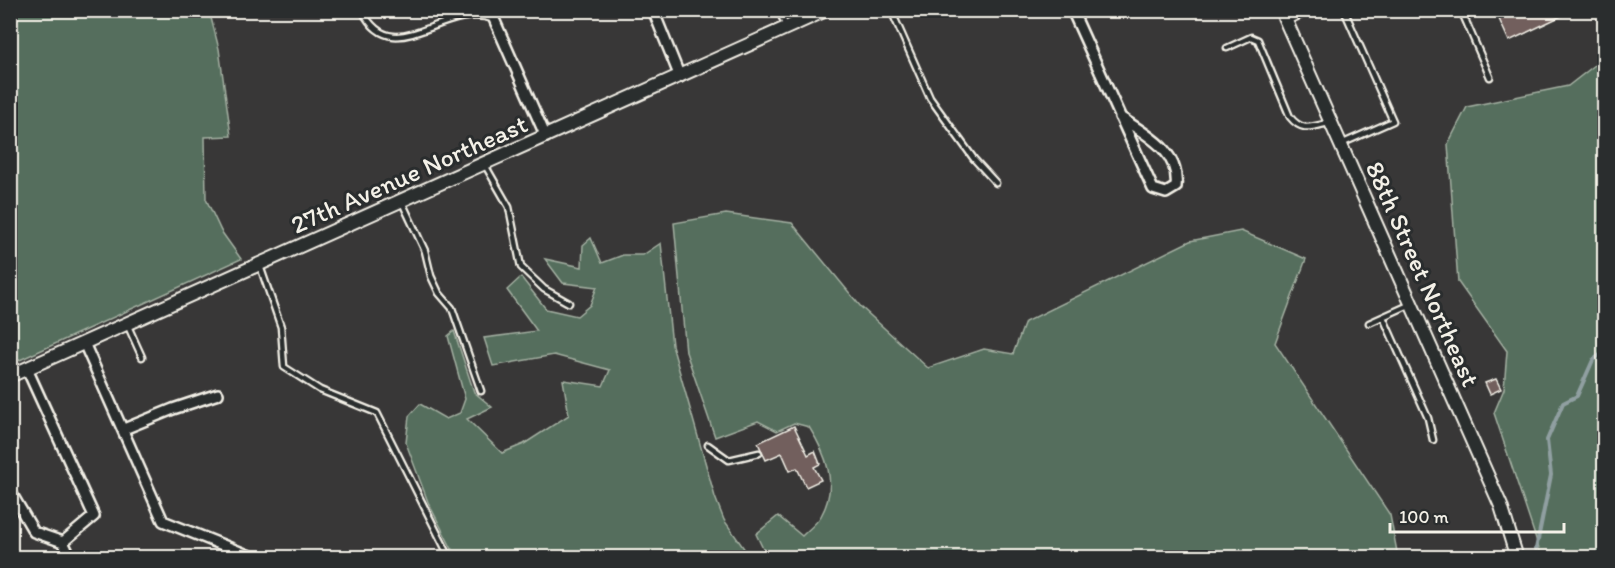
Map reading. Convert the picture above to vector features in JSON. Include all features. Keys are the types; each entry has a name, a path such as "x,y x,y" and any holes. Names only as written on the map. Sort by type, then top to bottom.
{"street":[{"path":"653,10 680,77"},
{"name":"27th Avenue Northeast","path":"10,376 260,266 826,10"},
{"path":"1072,10 1120,117 1153,189 1166,193 1176,187 1177,176 1174,164 1165,148 1120,117"},
{"path":"492,15 546,137"},
{"name":"88th Street Northeast","path":"1284,16 1502,506 1517,558"},
{"path":"84,343 163,521 255,558"},
{"path":"27,369 94,516 63,542"},
{"path":"123,429 218,394"},
{"path":"10,491 34,532 63,542 70,558"}],"lane":[{"path":"362,10 379,33 392,38 408,36 460,16 492,15"},
{"path":"779,10 787,28"},
{"path":"891,10 930,98 974,159 996,183"},
{"path":"1284,16 1312,10"},
{"path":"1341,144 1393,121 1344,10"},
{"path":"1461,10 1490,77"},
{"path":"1227,48 1251,37 1258,40 1290,117 1298,126 1307,128 1331,122"},
{"path":"485,165 509,207 520,267 544,289 569,303"},
{"path":"402,202 425,251 431,276 439,293 452,308 481,391"},
{"path":"260,266 281,327 284,367 320,390 377,413 450,558"},
{"path":"1369,323 1412,304"},
{"path":"1383,317 1428,418 1434,440"},
{"path":"127,324 142,357"},
{"path":"708,445 729,460 759,453"}],"green space":[{"path":"209,10 219,49 231,136 205,137 206,199 221,231 241,259 11,364 11,11"},
{"path":"1604,58 1604,557 1542,557 1494,413 1504,389 1507,351 1458,282 1448,144 1467,107 1568,86"},
{"path":"726,214 792,223 861,307 928,368 984,349 1013,354 1025,322 1190,241 1241,231 1306,259 1275,343 1390,515 1398,557 767,557 756,534 778,516 802,536 821,516 826,504 830,481 821,448 809,427 794,423 777,431 758,421 715,437 686,352 674,223"},
{"path":"591,238 602,263 623,255 643,255 661,243 672,345 715,497 724,520 750,557 456,557 428,502 406,443 409,416 420,404 446,419 460,413 465,399 448,336 454,331 474,392 492,407 467,419 502,453 524,444 569,415 563,380 603,386 610,370 554,355 493,366 484,338 537,331 507,290 521,277 546,309 577,316 590,305 597,287 563,283 545,259 582,267 583,245"}],"building":[{"path":"1495,10 1574,10 1509,41"},
{"path":"1496,379 1501,389 1490,394 1485,383"},
{"path":"794,426 808,455 815,451 820,464 814,467 821,480 806,487 797,468 790,471 782,453 766,460 758,443"}],"waterway":[{"path":"1536,549 1551,475 1547,440 1563,403 1577,396 1593,360 1604,352"}]}
